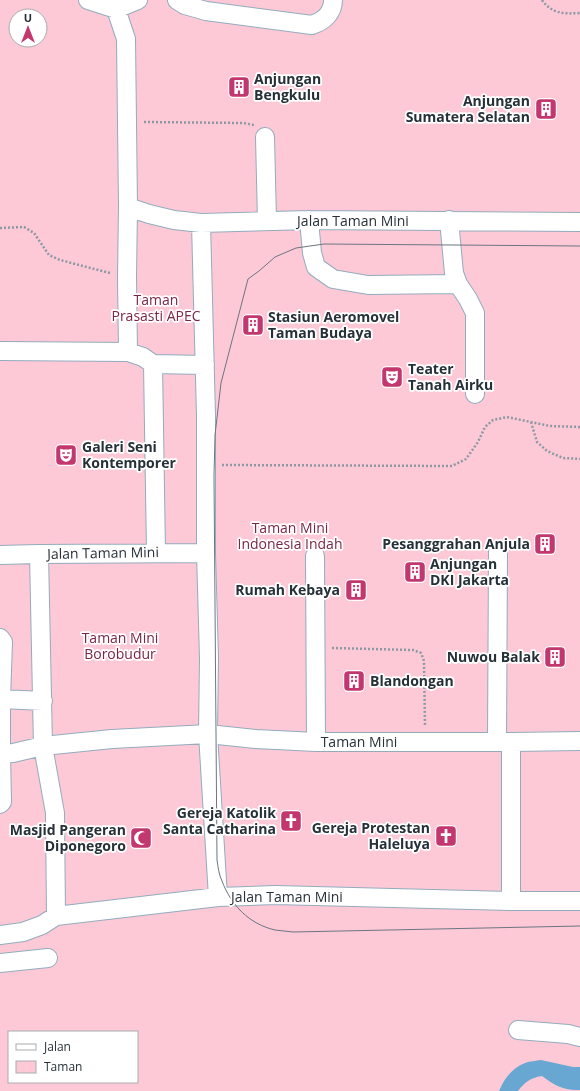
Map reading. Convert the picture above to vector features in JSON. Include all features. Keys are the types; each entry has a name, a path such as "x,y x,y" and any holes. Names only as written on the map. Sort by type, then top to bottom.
{"lane":[{"path":"88,0 117,4 138,0"},
{"path":"177,0 185,5 206,11 312,25 325,18 333,6 333,0"},
{"path":"117,4 126,39 128,352"},
{"path":"265,137 267,221"},
{"name":"Jalan Taman Mini","path":"128,207 174,220 201,223 309,220 580,222"},
{"path":"309,220 312,253 316,267 333,279 368,285 458,284"},
{"path":"449,220 454,273 458,284 475,313 475,394"},
{"name":"Jalan Taman Mini","path":"201,223 206,416 206,553 209,658 208,734 218,897 275,895 511,901 580,901"},
{"path":"0,351 128,352 143,357 153,364 205,365"},
{"path":"153,364 156,553"},
{"path":"498,551 511,901"},
{"name":"Jalan Taman Mini","path":"0,556 39,554 206,553"},
{"path":"39,554 43,746 55,813 56,916"},
{"path":"315,556 316,742"},
{"path":"0,638 3,642 1,699 2,802 0,804"},
{"path":"1,699 43,701"},
{"name":"Taman Mini","path":"1,754 13,753 43,746 112,739 208,734 256,740 316,742 580,741"},
{"path":"0,935 23,932 56,916 218,897"},
{"path":"0,963 48,958"},
{"path":"518,1030 568,1034 580,1037"}],"path":[{"path":"542,0 547,7 563,14 580,13"},
{"path":"127,122 243,123 259,126 265,137"},
{"path":"0,228 24,227 34,233 49,255 60,260 127,277"},
{"path":"206,464 452,466 466,459 478,442 485,427 492,420 507,417 550,426 580,427"},
{"path":"531,422 537,442 547,451 563,458 580,459"},
{"path":"316,648 413,650 422,653 424,661 426,742"}],"green space":[{"name":"Taman Mini Indonesia Indah","path":"0,0 580,0 580,1091 0,1091"}],"water":[{"path":"541,1060 573,1067 580,1067 580,1090 569,1090 560,1087 542,1076 528,1081 518,1091 499,1091 506,1078 520,1065 527,1062"}],"tram line":[{"path":"580,246 324,244 296,248 275,257 248,279 221,383 215,435 214,476 217,860 221,879 230,898 242,912 257,923 275,930 293,932 580,926"}],"place":[{"name":"Anjungan Bengkulu","path":"239,87"},
{"name":"Anjungan Sumatera Selatan","path":"546,109"},
{"name":"Stasiun Aeromovel Taman Budaya","path":"253,325"},
{"name":"Teater Tanah Airku","path":"392,377"},
{"name":"Galeri Seni Kontemporer","path":"66,455"},
{"name":"Pesanggrahan Anjula","path":"545,544"},
{"name":"Anjungan DKI Jakarta","path":"415,572"},
{"name":"Rumah Kebaya","path":"356,590"},
{"name":"Nuwou Balak","path":"555,657"},
{"name":"Blandongan","path":"354,681"},
{"name":"Gereja Katolik Santa Catharina","path":"291,821"},
{"name":"Gereja Protestan Haleluya","path":"446,836"},
{"name":"Masjid Pangeran Diponegoro","path":"141,838"}],"park label":[{"name":"Taman Prasasti APEC","path":"156,308"},
{"name":"Taman Mini Borobudur","path":"120,646"}]}
